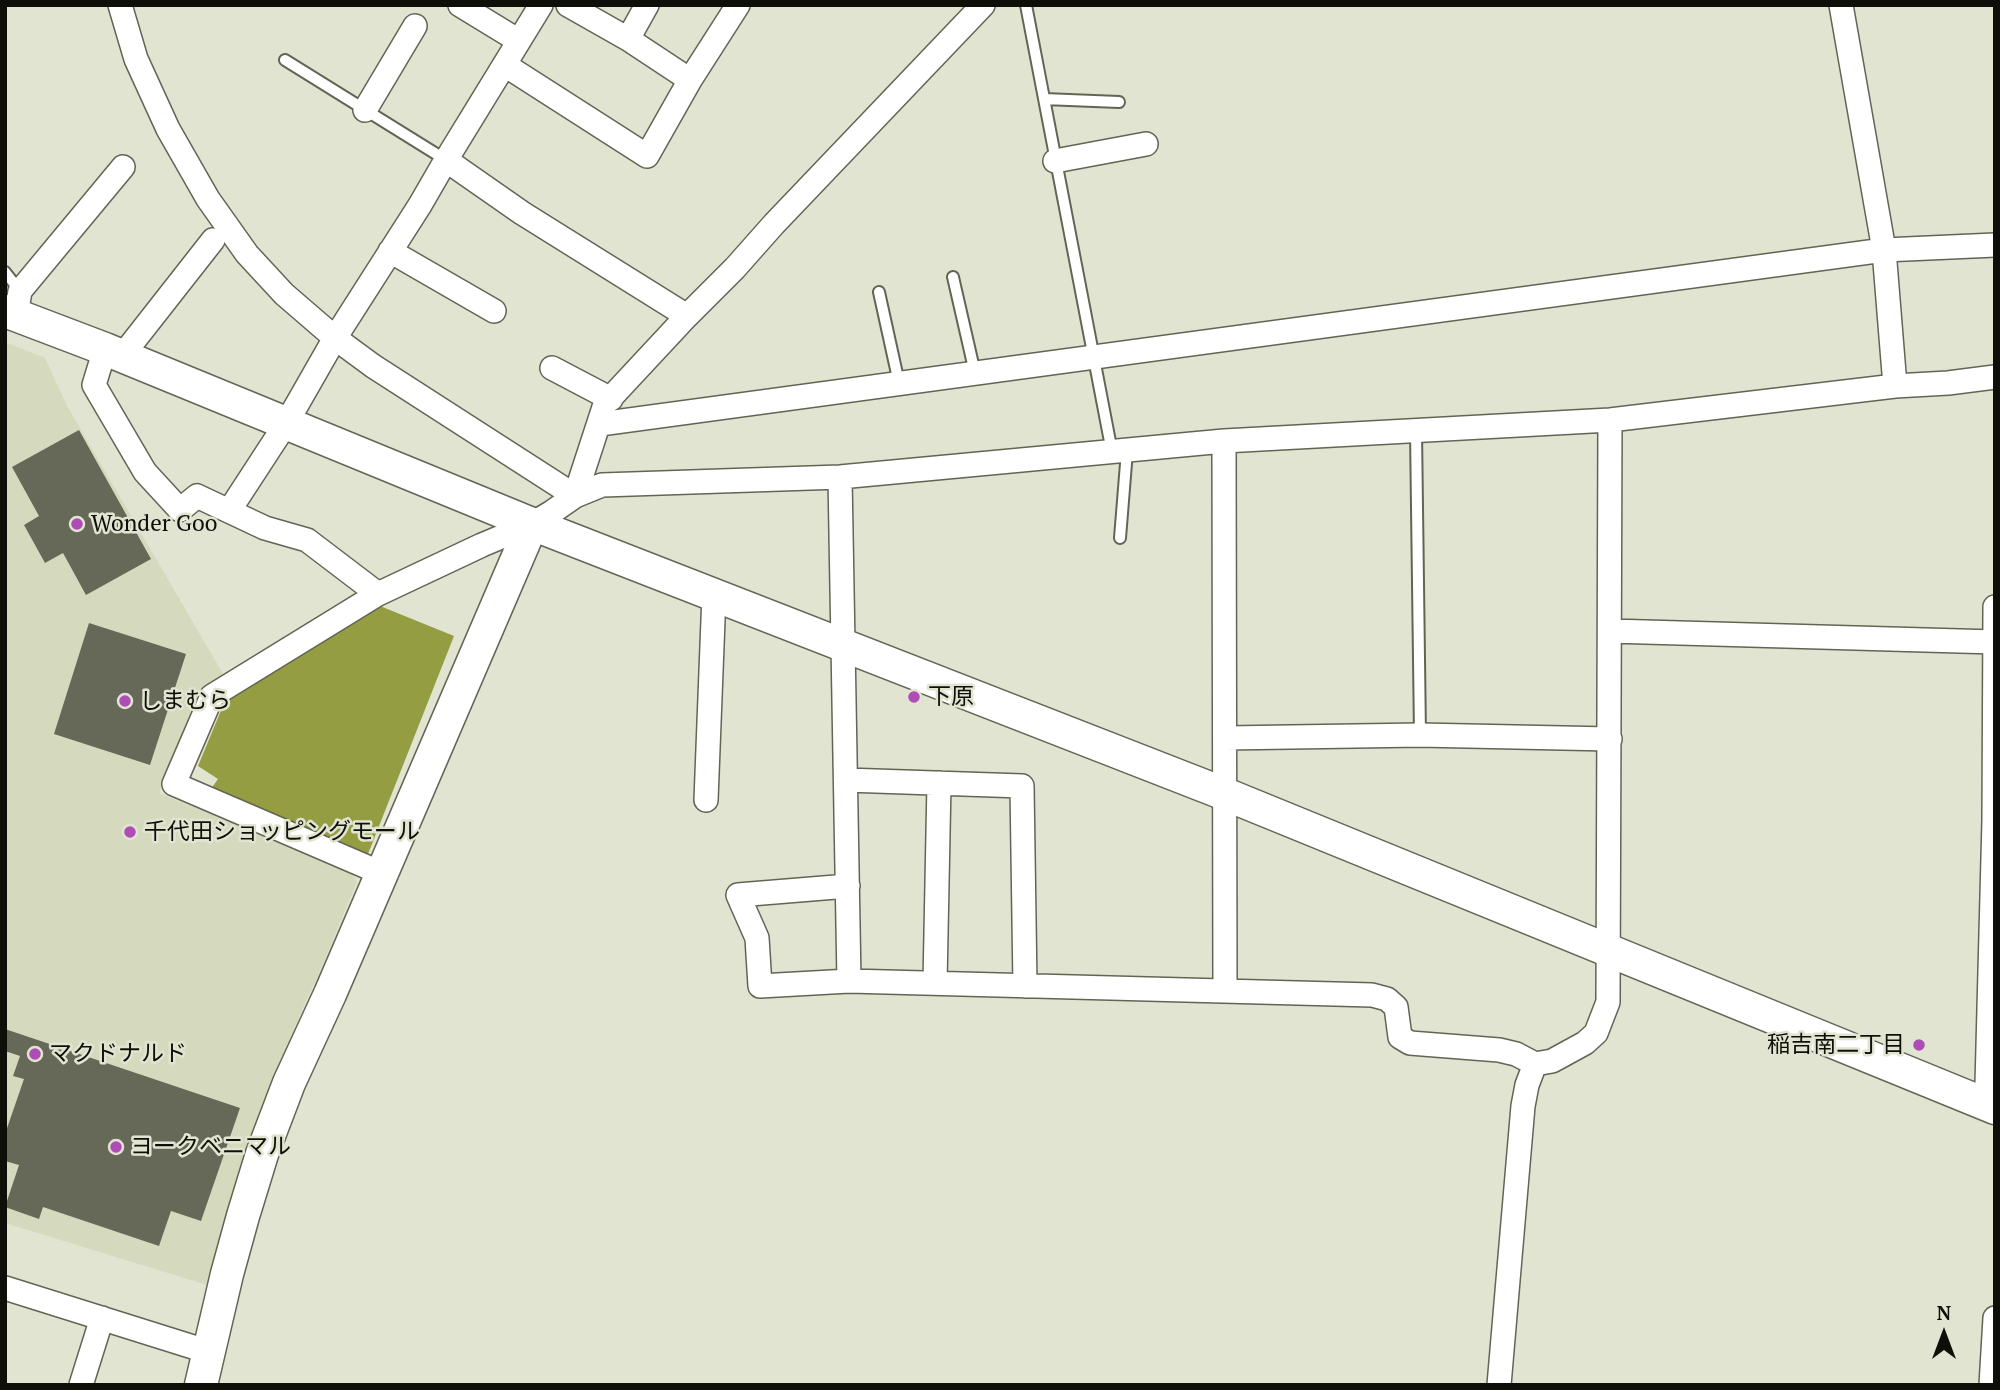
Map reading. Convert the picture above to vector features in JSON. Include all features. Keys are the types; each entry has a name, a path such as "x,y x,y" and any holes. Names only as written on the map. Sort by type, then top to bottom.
{"street":[{"path":"120,5 136,59 168,129 208,199 247,254 284,294 335,338 373,366 575,496"},
{"path":"460,5 519,41"},
{"path":"229,511 287,422 335,338 420,205 541,5"},
{"path":"568,5 628,39 690,80"},
{"path":"628,39 647,5"},
{"path":"505,65 648,156 690,80 738,5"},
{"path":"575,496 606,404 983,5"},
{"path":"1841,5 1884,250 1895,386"},
{"path":"365,110 415,26"},
{"path":"1055,161 1146,144"},
{"path":"446,160 523,214 687,316"},
{"path":"122,167 14,306 113,352 532,524 1225,794 1988,1105 1987,1084 1991,1056 1995,607"},
{"path":"213,240 113,352 94,385 145,472 180,510 197,496 265,528 307,540 378,594"},
{"path":"600,424 1884,250 1995,245"},
{"path":"390,251 494,311"},
{"path":"552,368 611,399"},
{"path":"381,873 174,784 212,696 378,594 532,524 575,496 602,485 840,477 1224,441 1610,419 1995,377"},
{"path":"848,886 738,895 757,938 760,986 849,981 1372,995 1387,999 1396,1007 1400,1037 1410,1043 1499,1050 1516,1054 1535,1064 1552,1062 1585,1043 1596,1033 1608,1002 1610,419"},
{"path":"1224,441 1225,991"},
{"path":"840,477 849,981"},
{"path":"201,1385 227,1274 262,1154 289,1083 532,524"},
{"path":"706,800 714,594"},
{"path":"1610,631 1994,642"},
{"path":"1226,737 1420,735 1610,739"},
{"path":"846,780 1022,786 1025,986"},
{"path":"934,983 939,783"},
{"path":"1499,1385 1523,1106 1535,1064"},
{"path":"5,1287 209,1352"},
{"path":"81,1385 102,1318"},
{"path":"1992,1370 1995,1318"}],"lane":[{"path":"1026,5 1093,357 1119,451 1120,538"},
{"path":"285,60 446,160"},
{"path":"1044,99 1119,102"},
{"path":"5,272 14,306"},
{"path":"954,277 975,373"},
{"path":"879,292 899,383"},
{"path":"1416,431 1420,735"}],"shaded area":[{"name":"千代田ショッピングモール","path":"5,342 45,358 67,406 226,679 197,694 159,793 351,871 357,882 260,1113 235,1187 207,1285 5,1223"},
{"path":"380,606 454,636 368,854 211,789 218,779 198,766 227,696"}],"building":[{"path":"79,430 151,559 86,595 63,553 45,563 24,525 39,516 12,467"},
{"path":"89,623 186,654 150,765 54,734"},
{"name":"ヨークベニマル","path":"5,1029 240,1108 201,1221 171,1211 159,1246 43,1207 39,1219 5,1207 19,1165 5,1161 5,1134 24,1079 13,1076 20,1056 5,1051"}],"place":[{"name":"Wonder Goo","path":"77,524"},
{"name":"下原","path":"914,697"},
{"name":"しまむら","path":"125,701"},
{"name":"千代田ショッピングモール","path":"130,832"},
{"name":"稲吉南二丁目","path":"1919,1045"},
{"name":"マクドナルド","path":"35,1054"},
{"name":"ヨークベニマル","path":"116,1147"}]}
